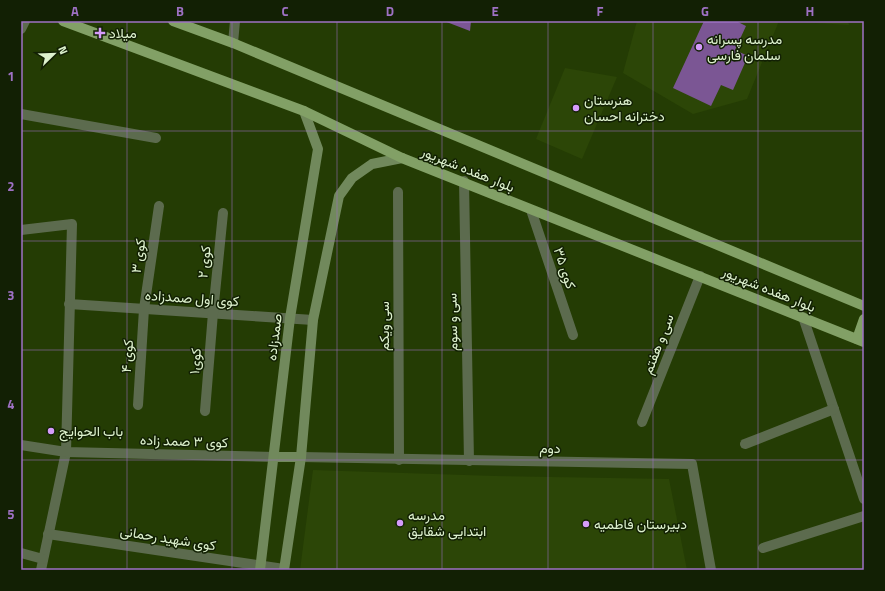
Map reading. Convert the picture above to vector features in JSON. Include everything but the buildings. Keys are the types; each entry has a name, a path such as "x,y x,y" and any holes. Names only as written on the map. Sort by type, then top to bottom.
{"main road":[{"name":"بلوار هفده شهریور","path":"63,21 304,111 402,158 464,181 531,210 860,340"},
{"name":"بلوار هفده شهریور","path":"173,21 233,43 864,306"},
{"name":"صمدزاده","path":"260,568 275,458 290,318 318,149 304,111"},
{"path":"284,569 301,457 313,320 339,196 352,178 372,164 402,158"},
{"path":"860,340 864,319"},
{"path":"275,458 301,457"}],"street":[{"path":"21,29 25,21"},
{"path":"233,43 236,21"},
{"path":"21,114 156,138"},
{"name":"سی و سوم","path":"464,181 469,461"},
{"name":"سی ویکم","path":"398,192 399,460"},
{"name":"کوی ۳","path":"144,309 159,206"},
{"name":"کوی ۳۵","path":"531,210 573,335"},
{"name":"کوی ۲","path":"212,313 223,213"},
{"path":"21,230 72,224 66,452 41,570"},
{"name":"سی و هفتم","path":"642,422 700,276"},
{"name":"کوی اول صمدزاده","path":"69,304 313,320"},
{"name":"کوی ۴","path":"138,405 144,309"},
{"name":"کوی۱","path":"205,411 212,313"},
{"path":"803,317 864,499"},
{"path":"744,444 834,409"},
{"name":"کوی ۳ صمد زاده","path":"21,445 66,452 275,458"},
{"name":"دوم","path":"301,457 399,460 692,464 711,570"},
{"path":"763,548 864,516"},
{"name":"کوی شهید رحمانی","path":"48,534 260,568 284,569"},
{"path":"21,553 43,559"}],"shaded area":[{"name":"مدرسه پسرانه سلمان فارسی","path":"637,21 779,21 747,99 693,114 623,73"},
{"name":"مدرسه پسرانه سلمان فارسی","path":"782,21 848,21 849,25"},
{"name":"هنرستان دخترانه احسان","path":"565,68 617,77 582,159 536,139"},
{"path":"313,470 495,476 669,479 687,570 300,570"}],"place":[{"name":"میلاد","path":"100,33"},
{"name":"مدرسه پسرانه سلمان فارسی","path":"699,47"},
{"name":"هنرستان دخترانه احسان","path":"576,108"},
{"name":"باب الحوایج","path":"51,431"},
{"name":"مدرسه ابتدایی شقایق","path":"400,523"},
{"name":"دبیرستان فاطمیه","path":"586,524"}]}
